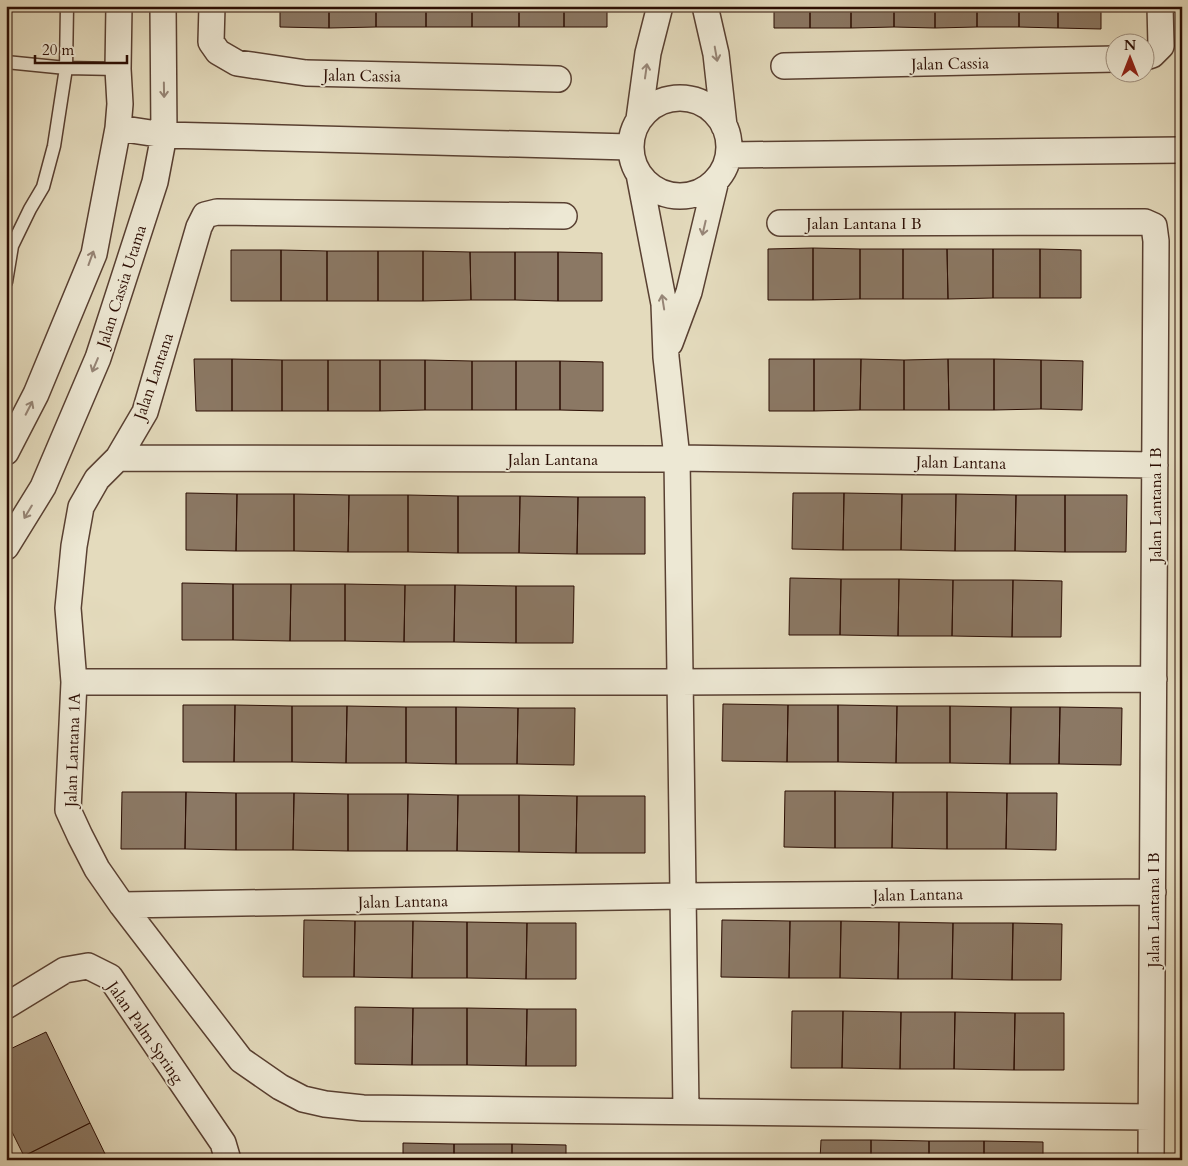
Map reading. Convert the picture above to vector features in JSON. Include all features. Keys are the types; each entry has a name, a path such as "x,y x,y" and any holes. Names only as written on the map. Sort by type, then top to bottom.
{"street":[{"path":"6,452 36,394 94,254 118,128 120,104 118,69 119,6"},
{"name":"Jalan Cassia Utama","path":"6,548 43,487 98,358 155,182 164,135 162,6"},
{"name":"Jalan Cassia","path":"212,6 211,42 218,52 237,63 306,74 558,79"},
{"path":"639,119 648,53 660,6"},
{"path":"705,6 716,54 724,126 728,140 728,155 724,168 716,180 704,190 690,195 676,196 661,192 649,185 639,174 632,161 630,147 632,132 639,119 651,107 666,99 683,98 700,102 715,112 724,126"},
{"path":"1156,51 1161,46 1160,6"},
{"name":"Jalan Cassia","path":"784,66 1106,59"},
{"path":"118,128 164,135 630,147"},
{"path":"728,155 1182,150"},
{"path":"639,174 664,304 666,357 677,458 686,1111 1151,1116"},
{"path":"667,350 689,292 716,180"},
{"name":"Jalan Lantana","path":"118,458 145,412 199,227 205,215 217,212 564,216"},
{"name":"Jalan Lantana I B","path":"780,223 1145,222 1154,226 1156,241 1156,465 1151,1160"},
{"name":"Jalan Lantana","path":"118,458 650,460 677,458 1156,465"},
{"name":"Jalan Lantana 1A","path":"118,458 97,479 81,507 74,546 68,608 74,682 68,810 97,869 122,905 241,1060 280,1087 303,1099 325,1104 363,1108 686,1111"},
{"path":"74,682 679,682 1154,679"},
{"name":"Jalan Lantana","path":"122,905 683,896 1153,892"},
{"name":"Jalan Palm Spring","path":"6,1006 65,970 88,966 110,977 222,1143 228,1160"}],"lane":[{"path":"6,282 9,245 43,187 54,146 66,68 67,6"},
{"path":"6,62 66,68 118,69"}],"building":[{"path":"280,6 329,6 329,28 280,27"},
{"path":"329,6 376,6 376,27 329,28"},
{"path":"376,6 426,6 426,27 376,27"},
{"path":"426,6 472,6 472,27 426,27"},
{"path":"472,6 519,6 519,27 472,27"},
{"path":"519,6 564,6 564,27 519,27"},
{"path":"564,6 607,6 607,27 564,27"},
{"path":"774,6 810,6 810,28 774,28"},
{"path":"810,6 851,6 851,28 810,28"},
{"path":"851,6 894,6 894,27 851,28"},
{"path":"894,6 935,6 935,28 894,27"},
{"path":"935,6 977,6 977,27 935,28"},
{"path":"977,6 1019,6 1019,27 977,27"},
{"path":"1019,6 1058,6 1058,28 1019,27"},
{"path":"1058,6 1101,6 1101,29 1058,28"},
{"path":"813,248 813,300 768,300 768,249"},
{"path":"813,248 860,249 860,299 813,300"},
{"path":"860,249 903,249 903,299 860,299"},
{"path":"903,249 947,249 948,299 903,299"},
{"path":"947,249 993,249 993,298 948,299"},
{"path":"993,249 1040,249 1040,298 993,298"},
{"path":"1040,249 1081,250 1081,298 1040,298"},
{"path":"231,250 281,250 281,301 231,301"},
{"path":"281,250 327,251 327,301 281,301"},
{"path":"327,251 378,251 378,301 327,301"},
{"path":"378,251 423,251 423,301 378,301"},
{"path":"423,251 470,252 471,300 423,301"},
{"path":"470,252 515,252 515,300 471,300"},
{"path":"515,252 558,252 558,301 515,300"},
{"path":"558,252 602,253 602,301 558,301"},
{"path":"194,359 232,359 232,411 196,411"},
{"path":"232,359 282,360 282,411 232,411"},
{"path":"769,359 814,359 814,411 769,411"},
{"path":"814,359 861,359 860,410 814,411"},
{"path":"861,359 904,360 904,410 860,410"},
{"path":"948,359 994,359 994,410 949,410"},
{"path":"948,359 949,410 904,410 904,360"},
{"path":"994,359 1041,360 1041,409 994,410"},
{"path":"282,360 328,360 328,411 282,411"},
{"path":"328,360 380,360 380,411 328,411"},
{"path":"380,360 425,360 425,410 380,411"},
{"path":"425,360 472,361 472,410 425,410"},
{"path":"1041,360 1083,361 1082,410 1041,409"},
{"path":"472,361 516,361 516,410 472,410"},
{"path":"516,361 560,361 560,410 516,410"},
{"path":"560,361 603,362 603,411 560,410"},
{"path":"186,493 237,494 236,551 186,550"},
{"path":"793,493 844,493 843,550 792,549"},
{"path":"844,493 902,494 901,550 843,550"},
{"path":"237,494 294,494 294,551 236,551"},
{"path":"294,494 349,495 348,552 294,551"},
{"path":"902,494 956,494 955,551 901,550"},
{"path":"956,494 1016,495 1015,551 955,551"},
{"path":"349,495 408,495 408,552 348,552"},
{"path":"408,495 458,496 458,553 408,552"},
{"path":"1016,495 1065,495 1065,552 1015,551"},
{"path":"1065,495 1127,495 1126,552 1065,552"},
{"path":"458,496 520,496 519,553 458,553"},
{"path":"520,496 578,497 577,554 519,553"},
{"path":"578,497 645,497 645,554 577,554"},
{"path":"790,578 841,579 840,635 789,635"},
{"path":"841,579 899,579 898,636 840,635"},
{"path":"899,579 953,580 952,636 898,636"},
{"path":"953,580 1013,580 1012,637 952,636"},
{"path":"1013,580 1062,581 1061,637 1012,637"},
{"path":"182,583 233,584 233,640 182,640"},
{"path":"233,584 291,584 290,641 233,640"},
{"path":"291,584 345,584 345,641 290,641"},
{"path":"345,584 405,585 404,642 345,641"},
{"path":"405,585 455,585 454,642 404,642"},
{"path":"455,585 516,586 516,643 454,642"},
{"path":"516,586 574,586 573,643 516,643"},
{"path":"723,704 788,705 787,762 722,761"},
{"path":"183,705 235,705 234,762 183,762"},
{"path":"235,705 292,706 292,762 234,762"},
{"path":"788,705 838,705 838,762 787,762"},
{"path":"838,705 897,706 896,763 838,762"},
{"path":"292,706 347,706 346,763 292,762"},
{"path":"347,706 406,707 406,763 346,763"},
{"path":"897,706 950,706 950,763 896,763"},
{"path":"950,706 1011,707 1010,764 950,763"},
{"path":"406,707 456,707 456,764 406,763"},
{"path":"456,707 518,708 517,764 456,764"},
{"path":"1011,707 1060,707 1059,764 1010,764"},
{"path":"1060,707 1122,708 1121,765 1059,764"},
{"path":"518,708 575,708 574,765 517,764"},
{"path":"785,791 835,791 835,848 784,847"},
{"path":"835,791 893,792 892,848 835,848"},
{"path":"122,792 186,792 185,849 121,849"},
{"path":"186,792 236,793 236,850 185,849"},
{"path":"893,792 947,792 947,849 892,848"},
{"path":"947,792 1007,793 1006,849 947,849"},
{"path":"236,793 294,793 293,850 236,850"},
{"path":"294,793 348,794 348,851 293,850"},
{"path":"1007,793 1057,793 1056,850 1006,849"},
{"path":"348,794 408,794 407,851 348,851"},
{"path":"408,794 458,795 457,851 407,851"},
{"path":"458,795 519,795 519,852 457,851"},
{"path":"519,795 577,796 576,853 519,852"},
{"path":"577,796 645,796 645,853 576,853"},
{"path":"304,920 355,921 354,977 303,977"},
{"path":"722,920 790,921 789,978 721,977"},
{"path":"355,921 413,921 412,978 354,977"},
{"path":"413,921 467,922 467,978 412,978"},
{"path":"790,921 841,921 840,978 789,978"},
{"path":"841,921 899,922 898,979 840,978"},
{"path":"467,922 527,923 526,979 467,978"},
{"path":"899,922 953,923 952,979 898,979"},
{"path":"527,923 576,923 576,979 526,979"},
{"path":"953,923 1013,923 1012,980 952,979"},
{"path":"1013,923 1062,924 1061,980 1012,980"},
{"path":"355,1007 413,1008 412,1065 355,1064"},
{"path":"413,1008 467,1008 467,1065 412,1065"},
{"path":"467,1008 527,1009 526,1066 467,1065"},
{"path":"527,1009 576,1009 576,1066 526,1066"},
{"path":"792,1011 843,1011 842,1068 791,1068"},
{"path":"843,1011 901,1012 900,1069 842,1068"},
{"path":"901,1012 955,1012 954,1069 900,1069"},
{"path":"955,1012 1015,1013 1014,1070 954,1069"},
{"path":"1015,1013 1064,1013 1064,1070 1014,1070"},
{"path":"46,1032 90,1123 24,1156 6,1120 6,1051"},
{"path":"90,1123 108,1160 26,1160 24,1156"},
{"path":"821,1140 871,1140 871,1160 820,1160"},
{"path":"871,1140 929,1141 929,1160 871,1160"},
{"path":"929,1141 984,1141 984,1160 929,1160"},
{"path":"984,1141 1043,1142 1043,1160 984,1160"},
{"path":"403,1143 454,1144 454,1160 403,1160"},
{"path":"454,1144 512,1144 512,1160 454,1160"},
{"path":"512,1144 566,1145 566,1160 512,1160"}]}
